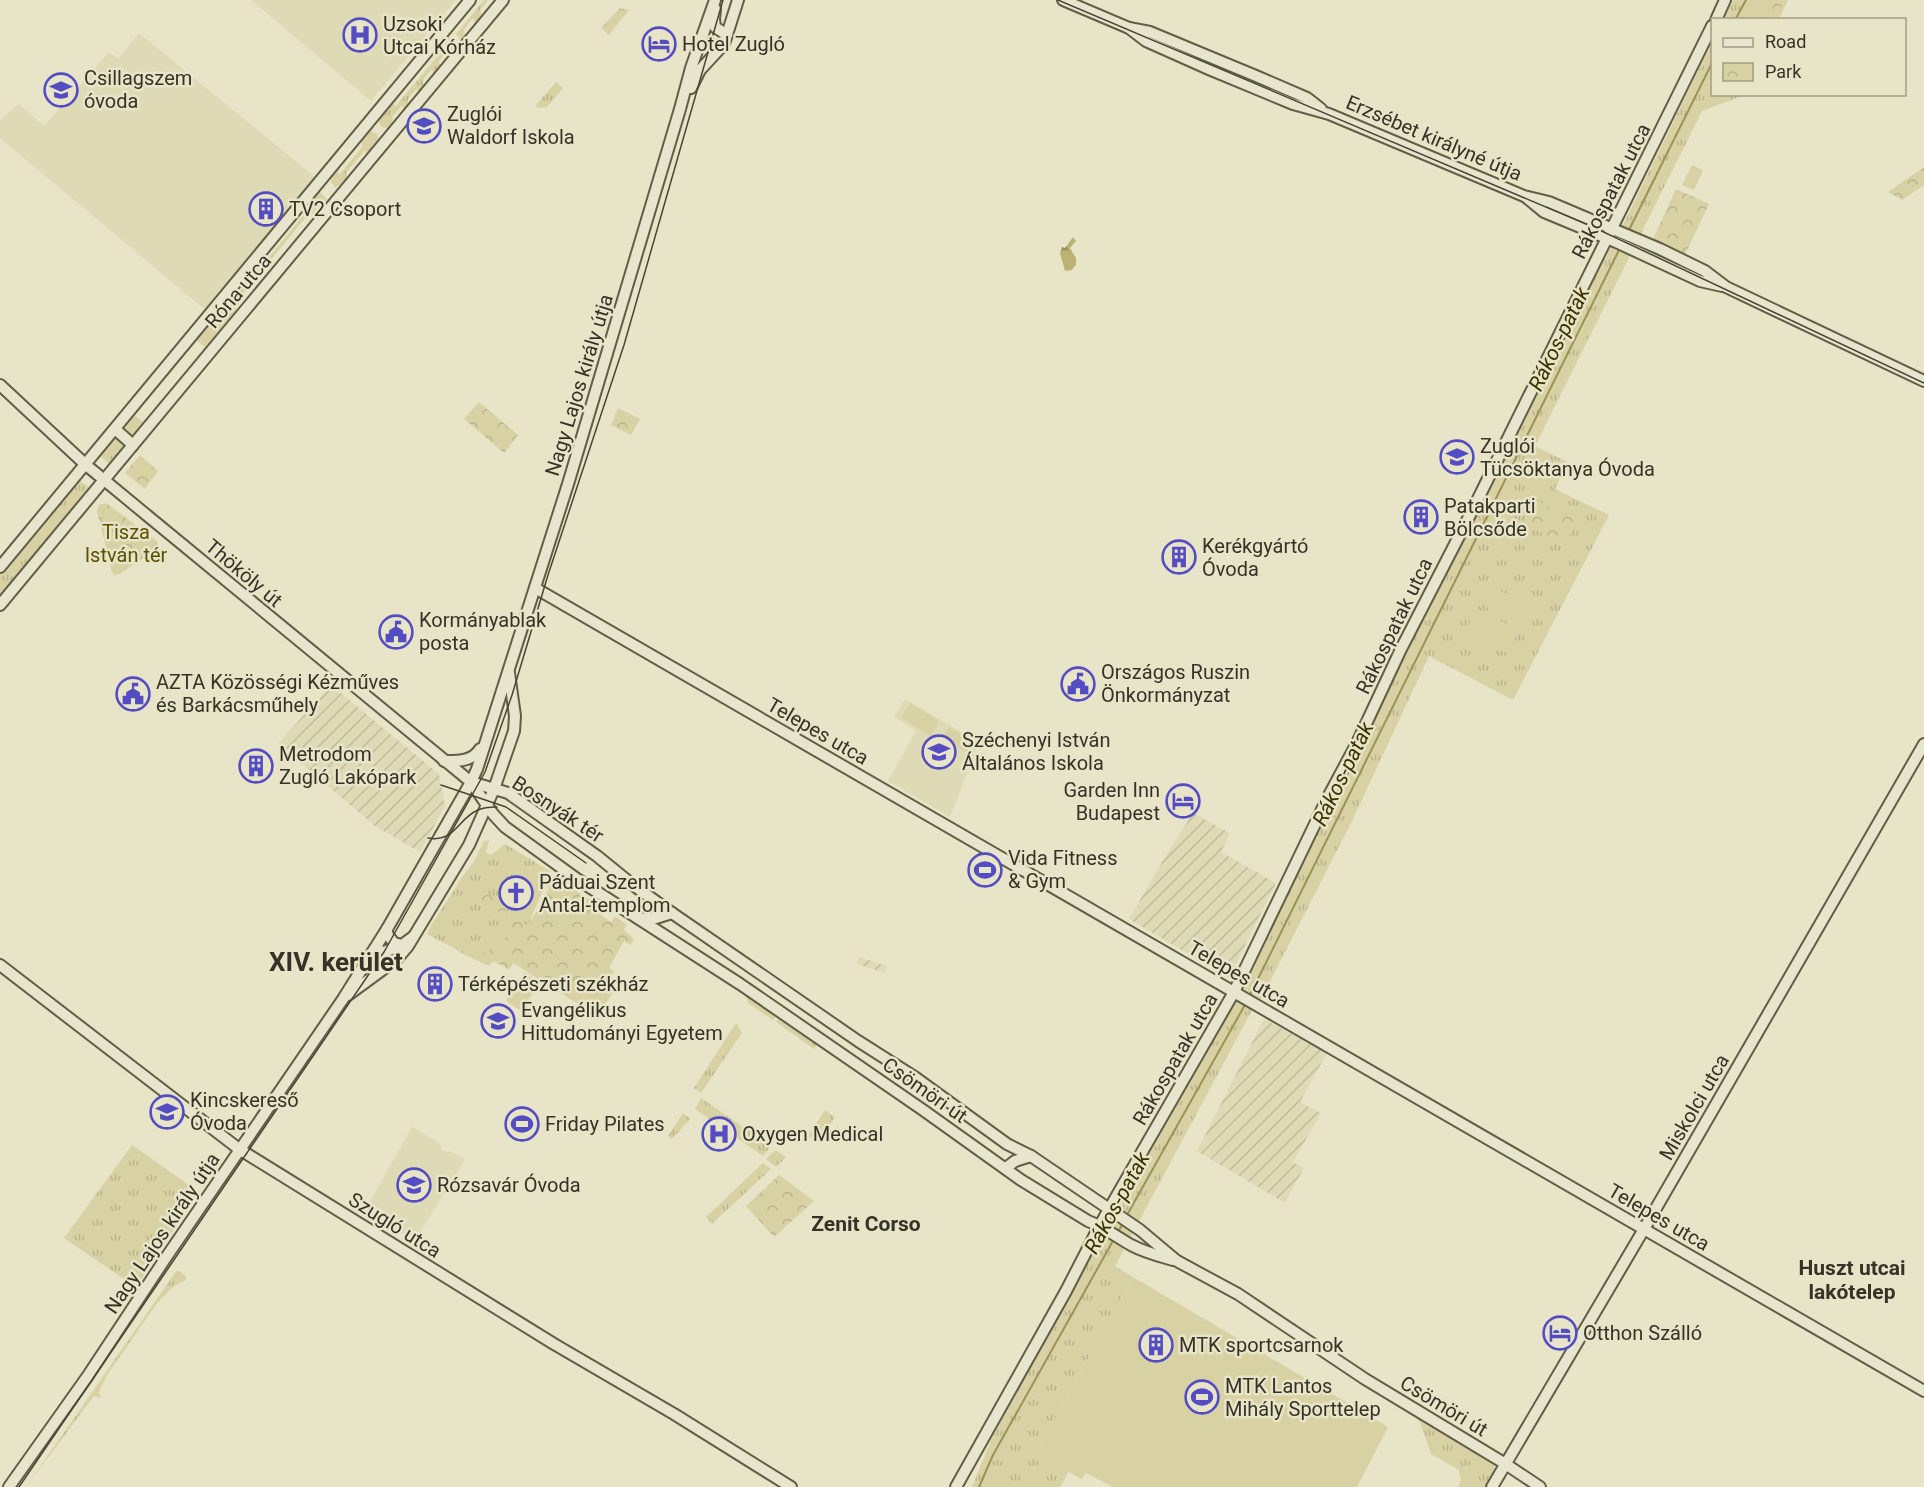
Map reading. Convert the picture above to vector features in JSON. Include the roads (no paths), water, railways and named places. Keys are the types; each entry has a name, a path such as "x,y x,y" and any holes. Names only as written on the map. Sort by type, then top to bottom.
{"street":[{"name":"Róna utca","path":"0,567 470,0"},
{"name":"Róna utca","path":"0,605 503,0"},
{"path":"716,0 715,27 727,35"},
{"name":"Nagy Lajos király útja","path":"9,1487 87,1377 239,1149 343,999 387,929 471,782 509,670 587,421 691,68 716,0"},
{"name":"Nagy Lajos király útja","path":"680,110 695,78 722,47 738,0"},
{"name":"Erzsébet királyné útja","path":"1063,0 1129,28 1150,32 1307,98 1329,114 1524,196 1544,212 1614,235 1705,270 1726,287 1924,381"},
{"path":"1717,18 1725,0"},
{"name":"Rákospatak utca","path":"956,1487 1100,1226 1112,1212 1238,994 1327,799 1357,744 1401,649 1614,235 1711,30"},
{"name":"Thököly út","path":"0,385 86,465 471,782"},
{"path":"115,429 133,445"},
{"name":"Telepes utca","path":"535,588 1924,1391"},
{"name":"Nagy Lajos király útja","path":"343,999 397,959 418,931 469,844 488,806 514,731 515,716 509,670"},
{"path":"444,761 464,761 472,758 484,744"},
{"name":"Miskolci utca","path":"1492,1487 1504,1463 1644,1230 1924,744"},
{"name":"Bosnyák tér","path":"471,782 508,794 596,855 669,917"},
{"name":"Bosnyák tér","path":"471,782 505,827 577,879 660,932"},
{"path":"469,844 484,826 505,827"},
{"path":"640,919 669,917"},
{"name":"Csömöri út","path":"669,917 682,919 1013,1147 1031,1156 1134,1226 1177,1261"},
{"path":"387,929 390,941 402,945"},
{"path":"374,950 384,952 402,945 418,931"},
{"name":"Csömöri út","path":"660,932 842,1054 1021,1180 1143,1251 1177,1261 1238,1294 1365,1378 1540,1487"},
{"name":"Szugló utca","path":"0,965 239,1149 554,1344 674,1414 791,1487"},
{"path":"1006,1168 1013,1156 1013,1147"},
{"path":"1006,1168 1015,1161 1031,1156"}],"waterway":[{"name":"Rákos-patak","path":"1736,18 1746,0"},
{"name":"Rákos-patak","path":"1628,232 1711,65"},
{"name":"Rákos-patak","path":"1250,995 1620,248"},
{"name":"Rákos-patak","path":"1127,1215 1246,1003"},
{"name":"Rákos-patak","path":"1117,1234 1123,1223"},
{"name":"Rákos-patak","path":"979,1487 993,1455 1114,1239"}],"tram line":[{"path":"19,1487 384,952 485,772 512,695 548,575 624,345 723,0"},
{"path":"1058,0 1593,227 1924,383"},
{"path":"441,785 506,807 586,863"},
{"path":"428,838 444,837 478,810 497,807"}],"place":[{"name":"Uzsoki Utcai Kórház","path":"360,35"},
{"name":"Hotel Zugló","path":"659,44"},
{"name":"Csillagszem óvoda","path":"61,90"},
{"name":"Zuglói Waldorf Iskola","path":"424,126"},
{"name":"TV2 Csoport","path":"266,209"},
{"name":"Zuglói Tücsöktanya Óvoda","path":"1457,457"},
{"name":"Patakparti Bölcsőde","path":"1421,517"},
{"name":"Kerékgyártó Óvoda","path":"1179,557"},
{"name":"Kormányablak posta","path":"396,632"},
{"name":"Országos Ruszin Önkormányzat","path":"1078,684"},
{"name":"AZTA Közösségi Kézműves és Barkácsműhely","path":"133,694"},
{"name":"Széchenyi István Általános Iskola","path":"939,752"},
{"name":"Metrodom Zugló Lakópark","path":"256,766"},
{"name":"Garden Inn Budapest","path":"1183,801"},
{"name":"Vida Fitness & Gym","path":"985,870"},
{"name":"Páduai Szent Antal-templom","path":"516,893"},
{"name":"Térképészeti székház","path":"435,984"},
{"name":"Evangélikus Hittudományi Egyetem","path":"498,1021"},
{"name":"Kincskereső Óvoda","path":"167,1112"},
{"name":"Friday Pilates","path":"522,1124"},
{"name":"Oxygen Medical","path":"719,1134"},
{"name":"Rózsavár Óvoda","path":"414,1185"},
{"name":"Otthon Szálló","path":"1560,1333"},
{"name":"MTK sportcsarnok","path":"1156,1345"},
{"name":"MTK Lantos Mihály Sporttelep","path":"1202,1397"}],"district":[{"name":"XIV. kerület","path":"336,962"},
{"name":"Zenit Corso","path":"866,1224"},
{"name":"Huszt utcai lakótelep","path":"1852,1280"}],"park label":[{"name":"Tisza István tér","path":"126,544"}]}
